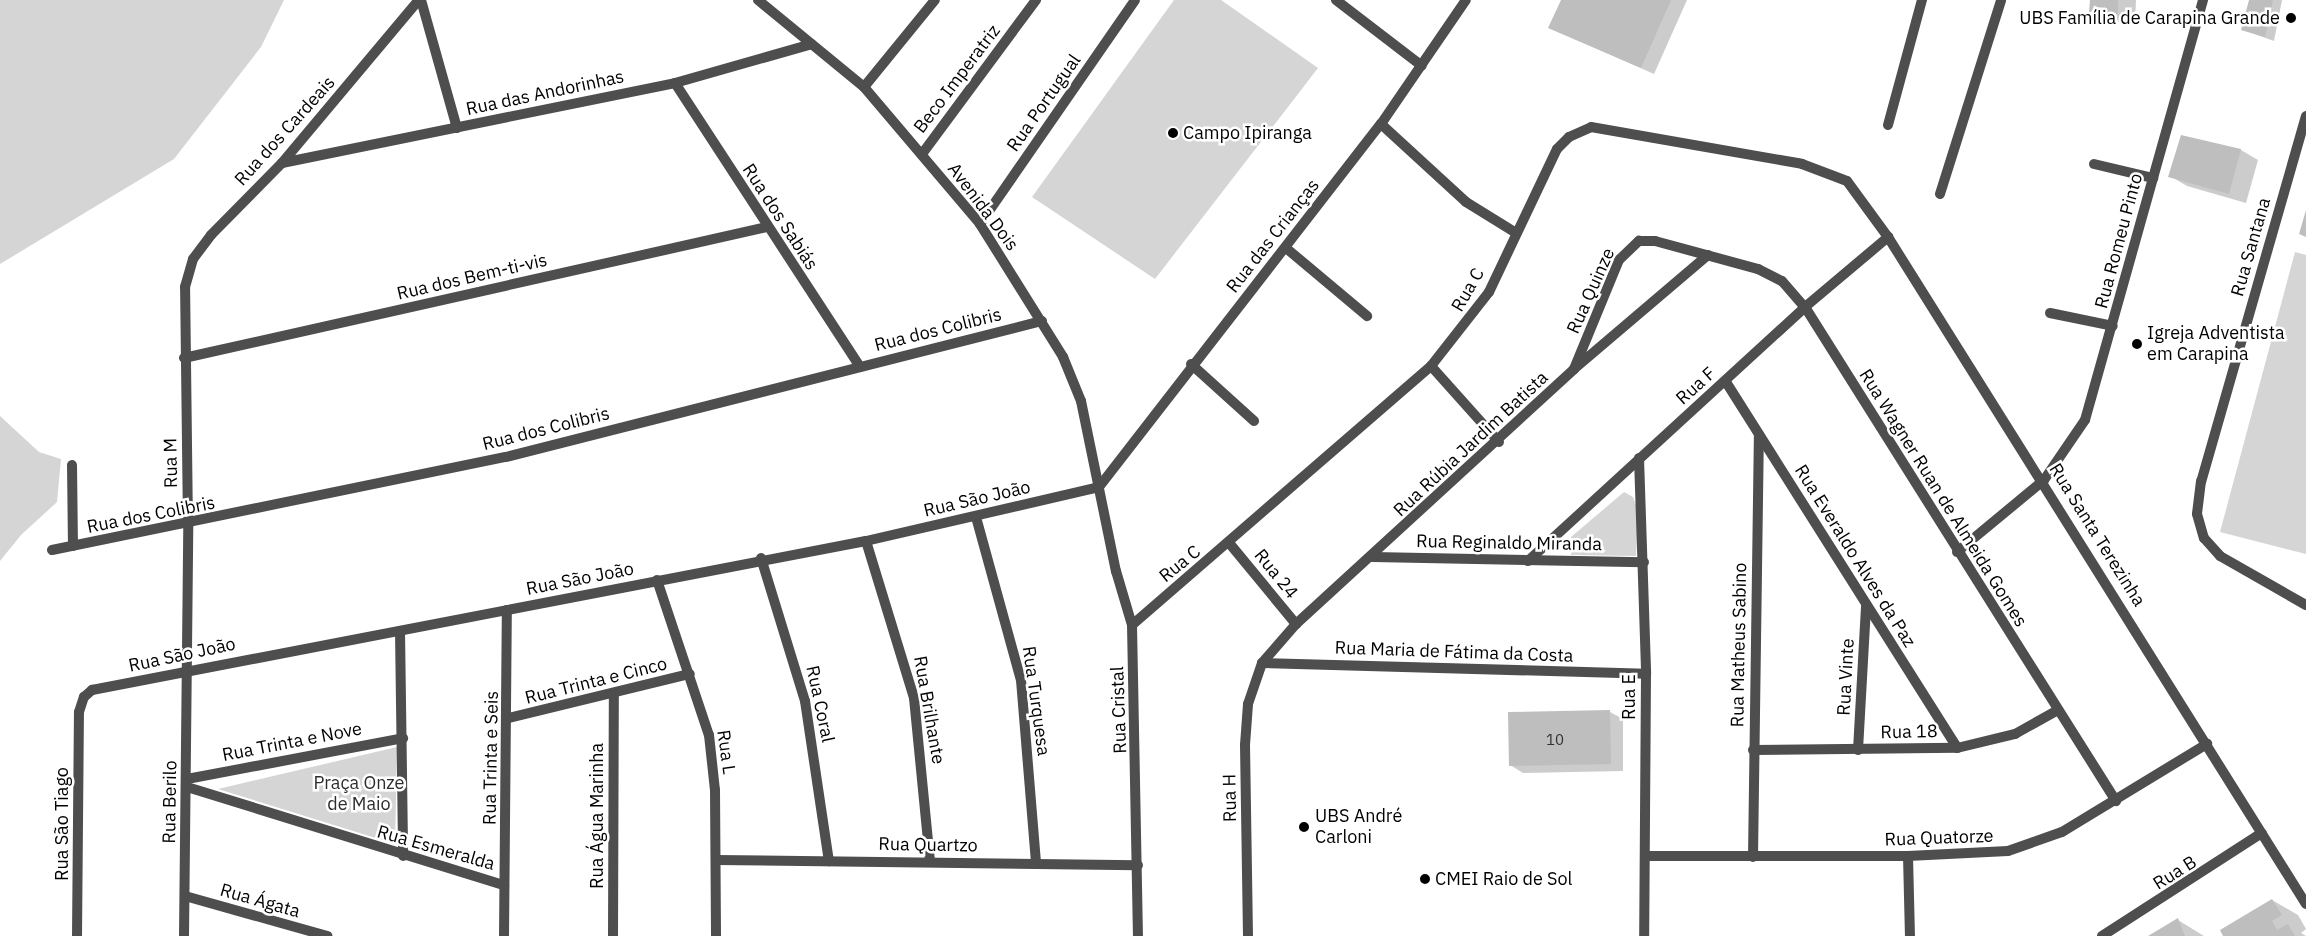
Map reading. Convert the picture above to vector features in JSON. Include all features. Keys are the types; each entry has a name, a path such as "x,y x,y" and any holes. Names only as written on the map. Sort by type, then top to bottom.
{"street":[{"path":"420,0 457,128"},
{"name":"Rua dos Cardeais","path":"185,287 193,259 211,235 282,163 420,0"},
{"name":"Avenida Dois","path":"758,0 864,87 980,224 1042,320 1082,401 1099,487"},
{"path":"864,87 935,0"},
{"name":"Beco Imperatriz","path":"922,154 1036,0"},
{"name":"Rua Portugual","path":"980,224 1135,0"},
{"path":"1336,0 1422,66"},
{"name":"Rua das Crianças","path":"1099,487 1191,364 1286,248 1380,124 1466,0"},
{"path":"1888,125 1922,0"},
{"path":"1940,194 2001,0"},
{"name":"Rua Romeu Pinto","path":"1957,552 2044,480 2085,420 2113,326 2152,178 2203,0"},
{"name":"Rua das Andorinhas","path":"282,163 675,83 812,44"},
{"name":"Rua dos Sabiás","path":"675,83 767,227 860,367"},
{"name":"Rua Santana","path":"2305,122 2201,481 2197,514 2204,538 2220,556 2306,605"},
{"path":"1380,124 1466,202 1516,233"},
{"name":"Rua C","path":"1132,625 1230,544 1431,366 1489,292 1557,149 1569,137 1591,127 1802,164 1840,177 1854,188"},
{"path":"2094,164 2152,178"},
{"name":"Rua Santa Terezinha","path":"1854,188 1888,237 2044,480 2306,904"},
{"name":"Rua dos Bem-ti-vis","path":"184,358 767,227"},
{"name":"Rua F","path":"1528,560 1639,458 1726,382 1804,307 1888,237"},
{"name":"Rua Quinze","path":"1574,369 1619,260 1630,246 1656,241 1708,255"},
{"path":"1286,248 1367,316"},
{"name":"Rua Wagner Ruan de Almeida Gomes","path":"1708,255 1758,268 1782,281 1804,307 2116,801"},
{"name":"Rua Rúbia Jardim Batista","path":"1262,663 1296,624 1373,557 1499,442 1574,369 1708,255"},
{"name":"Rua M","path":"185,287 184,358 188,526 188,669"},
{"path":"2050,312 2113,326"},
{"name":"Rua dos Colibris","path":"52,550 188,526 506,456 1042,320"},
{"path":"1191,364 1254,421"},
{"path":"1431,366 1499,442"},
{"name":"Rua Everaldo Alves da Paz","path":"1726,382 1958,748"},
{"name":"Rua Matheus Sabino","path":"1753,857 1753,750 1759,434"},
{"name":"Rua E","path":"1639,458 1644,562 1646,674 1644,936"},
{"path":"72,465 73,546"},
{"name":"Rua São João","path":"79,712 84,696 92,690 188,669 507,610 761,558 866,541 1099,487"},
{"name":"Rua Cristal","path":"1099,487 1132,625 1138,936"},
{"name":"Rua Turquesa","path":"976,517 1021,680 1036,863"},
{"name":"Rua Brilhante","path":"866,541 914,698 930,861"},
{"name":"Rua 24","path":"1230,544 1296,624"},
{"name":"Rua Reginaldo Miranda","path":"1373,557 1644,562"},
{"name":"Rua Coral","path":"761,558 805,701 829,861"},
{"name":"Rua L","path":"657,580 690,674 713,759 716,936"},
{"name":"Rua Vinte","path":"1858,750 1866,605"},
{"name":"Rua Trinta e Seis","path":"504,936 509,718 507,610"},
{"path":"400,630 403,738 402,856"},
{"name":"Rua Maria de Fátima da Costa","path":"1262,663 1646,674"},
{"name":"Rua H","path":"1248,936 1245,745 1248,704 1262,663"},
{"name":"Rua Berilo","path":"184,936 188,669"},
{"name":"Rua Trinta e Cinco","path":"509,718 614,695 690,674"},
{"name":"Rua Água Marinha","path":"613,936 614,695"},
{"name":"Rua 18","path":"1753,750 1958,748 2015,734 2058,710"},
{"name":"Rua São Tiago","path":"77,936 79,712"},
{"name":"Rua Trinta e Nove","path":"187,783 403,738"},
{"name":"Rua Quatorze","path":"1645,856 1908,856 2008,851 2062,832 2208,744"},
{"name":"Rua Esmeralda","path":"187,783 402,856 504,885"},
{"name":"Rua B","path":"2102,936 2262,833"},
{"path":"1908,856 1910,936"},
{"name":"Rua Quartzo","path":"716,860 930,861 1138,865"},
{"name":"Rua Ágata","path":"185,896 327,936"}],"green space":[{"path":"0,0 284,0 261,47 174,159 0,264"},
{"name":"Campo Ipiranga","path":"1174,0 1221,0 1318,68 1155,279 1032,197"},
{"path":"2295,252 2306,255 2306,554 2220,532"},
{"path":"0,416 39,452 61,459 57,502 21,535 0,561"},
{"path":"1624,492 1633,497 1638,511 1636,556 1571,555 1571,537"},
{"name":"Praça Onze de Maio","path":"397,747 395,844 218,789"}],"building":[{"path":"1561,0 1671,0 1641,68 1548,28"},
{"path":"2090,0 2118,0 2118,14 2089,12"},
{"path":"2249,0 2273,0 2265,37 2241,30"},
{"path":"2181,135 2241,149 2229,194 2168,177"},
{"path":"2306,210 2306,237 2299,234"},
{"path":"1610,710 1611,764 1509,766 1508,712"},
{"path":"2272,899 2282,915 2272,921 2277,930 2288,924 2295,936 2223,936 2220,930"},
{"path":"2178,918 2185,936 2148,936"}],"place":[{"name":"UBS Família de Carapina Grande","path":"2291,18"},
{"name":"Campo Ipiranga","path":"1173,133"},
{"name":"Igreja Adventista em Carapina","path":"2137,344"},
{"name":"UBS André Carloni","path":"1304,827"},
{"name":"CMEI Raio de Sol","path":"1425,879"}]}
